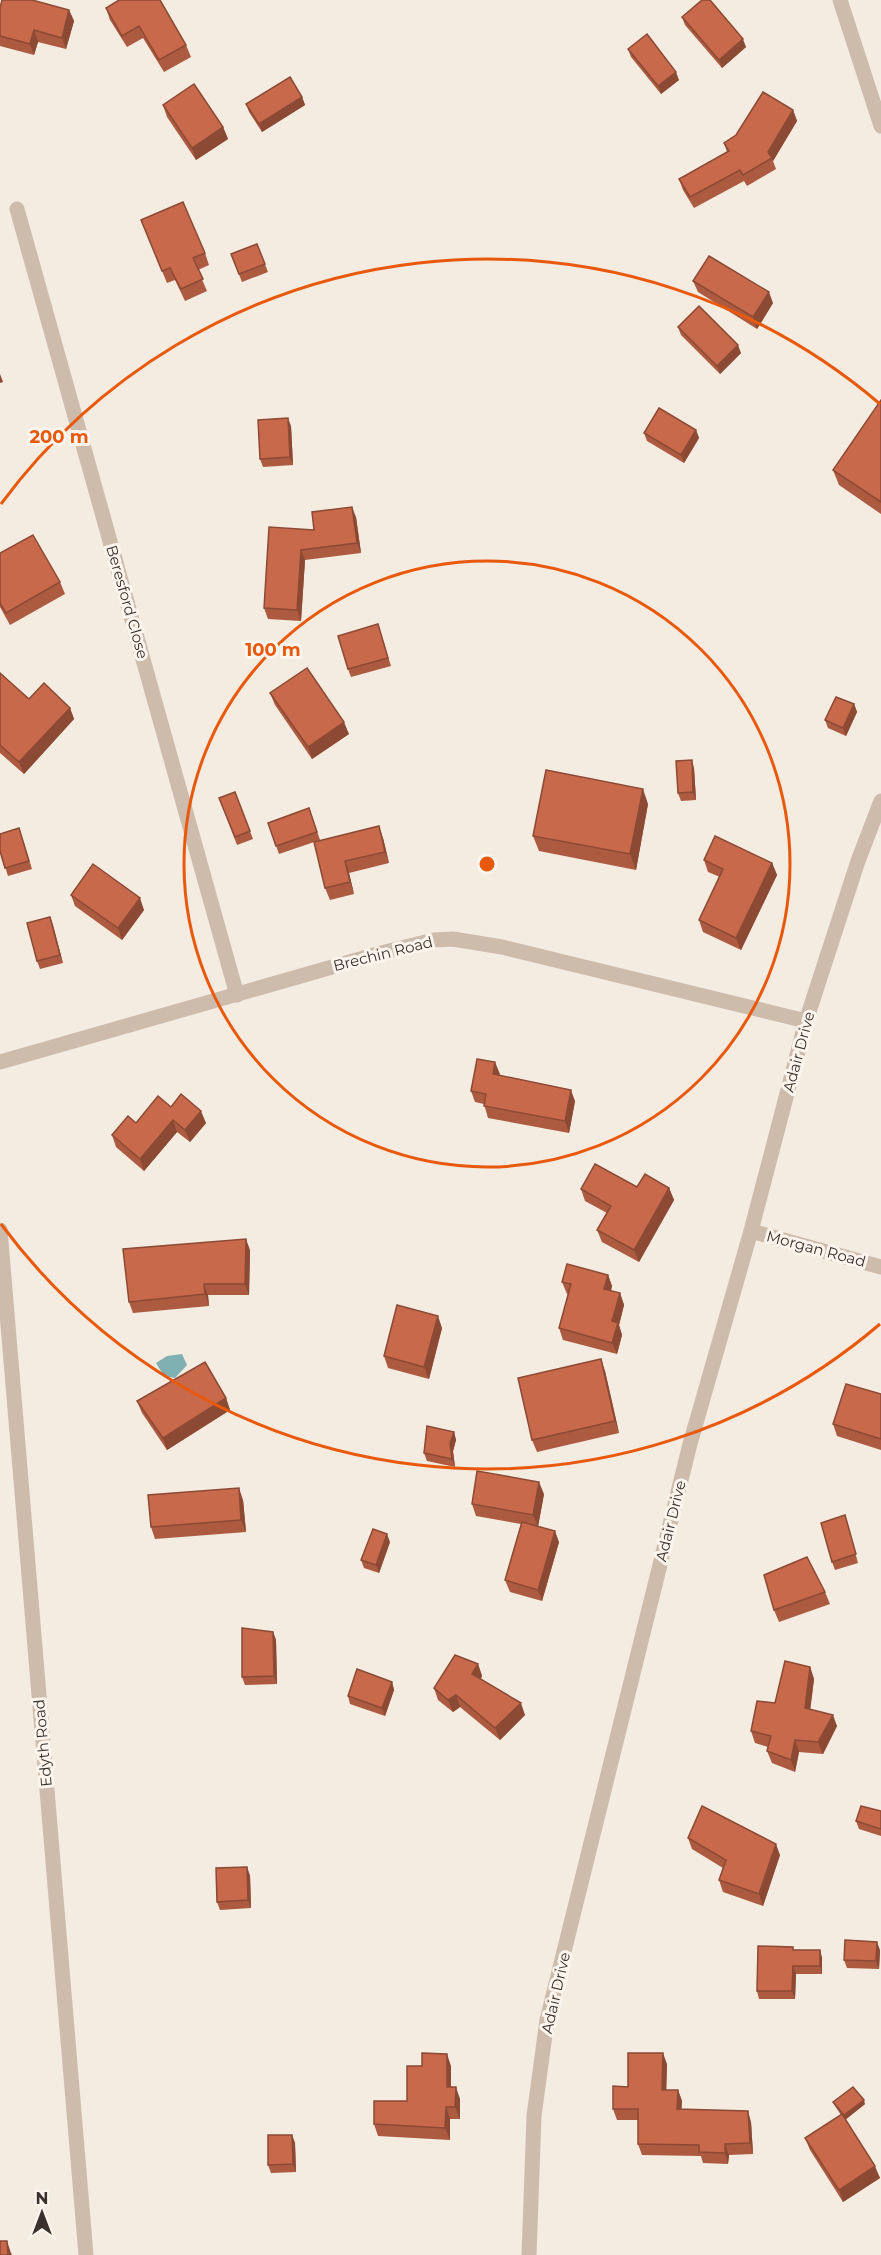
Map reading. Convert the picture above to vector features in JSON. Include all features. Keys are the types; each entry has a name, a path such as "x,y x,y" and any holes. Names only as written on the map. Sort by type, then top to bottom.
{"street":[{"path":"840,0 881,126"},
{"name":"Beresford Close","path":"16,209 237,994"},
{"name":"Adair Drive","path":"529,2255 534,2116 547,2020 690,1444 751,1231 806,1021 858,861 881,801"},
{"name":"Brechin Road","path":"0,1062 381,953 453,939 502,947 806,1021"},
{"name":"Edyth Road","path":"0,1230 86,2255"},
{"name":"Morgan Road","path":"751,1231 881,1267"}],"water":[{"path":"182,1354 187,1365 175,1378 164,1376 156,1363 167,1356"}],"building":[{"path":"2,0 32,0 69,10 62,38 34,30 30,44 0,36"},
{"path":"119,0 160,0 186,45 159,60 139,26 122,36 106,8"},
{"path":"702,0 710,0 743,39 719,60 682,17"},
{"path":"647,34 676,72 658,86 628,49"},
{"path":"290,77 302,97 259,124 246,104"},
{"path":"194,84 223,127 192,148 163,105"},
{"path":"763,92 793,110 768,152 772,158 743,175 740,170 690,197 679,179 729,151 724,143 736,135"},
{"path":"183,202 205,253 193,258 203,279 181,289 170,268 162,271 141,220"},
{"path":"257,244 265,264 239,274 231,254"},
{"path":"709,256 769,292 753,317 693,281"},
{"path":"699,306 738,345 717,366 678,327"},
{"path":"881,400 881,502 833,470"},
{"path":"659,408 696,430 681,455 644,433"},
{"path":"288,418 290,457 260,459 258,420"},
{"path":"352,507 357,543 301,550 297,610 264,608 269,527 314,530 312,512"},
{"path":"33,535 60,582 6,613 0,603 0,553"},
{"path":"378,624 388,658 348,669 338,636"},
{"path":"307,668 344,722 308,747 270,693"},
{"path":"0,673 29,699 44,683 70,708 19,762 0,745"},
{"path":"836,697 854,704 843,728 825,720"},
{"path":"692,760 693,792 678,793 676,761"},
{"path":"546,770 643,789 630,854 533,836"},
{"path":"235,792 250,831 235,837 219,798"},
{"path":"309,808 317,832 276,846 268,823"},
{"path":"379,826 385,852 345,861 350,882 325,888 314,842"},
{"path":"19,828 29,861 5,868 0,851 0,834"},
{"path":"715,836 772,863 736,938 699,920 723,869 704,860"},
{"path":"93,864 140,898 118,928 71,895"},
{"path":"50,917 60,955 37,961 27,923"},
{"path":"477,1059 495,1062 493,1074 571,1090 565,1121 484,1106 486,1094 471,1091"},
{"path":"181,1094 201,1111 185,1130 173,1120 140,1159 112,1135 128,1116 136,1123 158,1096 171,1107"},
{"path":"595,1164 637,1187 645,1174 669,1188 634,1250 597,1230 611,1206 581,1189"},
{"path":"246,1239 245,1284 204,1284 205,1294 129,1302 123,1249"},
{"path":"567,1264 608,1275 604,1289 620,1293 612,1321 618,1323 612,1343 559,1328 571,1284 562,1282"},
{"path":"397,1305 438,1316 424,1367 384,1356"},
{"path":"601,1359 615,1421 532,1440 518,1378"},
{"path":"205,1362 226,1398 163,1438 137,1401"},
{"path":"846,1384 881,1394 881,1439 833,1424"},
{"path":"427,1426 454,1432 450,1443 452,1459 424,1453"},
{"path":"477,1471 539,1482 533,1515 472,1504"},
{"path":"239,1488 241,1520 151,1527 148,1495"},
{"path":"845,1515 856,1554 832,1562 821,1523"},
{"path":"522,1522 555,1531 538,1590 505,1580"},
{"path":"373,1529 387,1534 376,1565 361,1560"},
{"path":"807,1557 825,1592 774,1610 764,1575"},
{"path":"242,1628 273,1632 274,1676 242,1677"},
{"path":"455,1655 478,1664 472,1674 521,1703 495,1728 456,1695 448,1700 434,1688"},
{"path":"785,1661 810,1667 805,1708 833,1715 818,1742 795,1740 791,1760 767,1751 771,1736 751,1731 757,1701 775,1703"},
{"path":"357,1669 392,1682 382,1708 348,1696"},
{"path":"702,1806 776,1844 759,1894 719,1880 726,1860 688,1838"},
{"path":"861,1806 881,1811 881,1829 856,1821"},
{"path":"247,1867 248,1900 217,1902 216,1868"},
{"path":"845,1940 877,1942 876,1961 844,1960"},
{"path":"758,1946 820,1950 820,1966 793,1966 792,1991 757,1991"},
{"path":"422,2053 447,2054 447,2087 456,2087 455,2107 446,2107 445,2128 374,2124 374,2101 407,2101 407,2066 422,2066"},
{"path":"628,2053 663,2053 662,2090 678,2090 677,2109 748,2111 750,2143 725,2144 725,2153 699,2152 699,2145 638,2144 638,2109 613,2109 613,2086 628,2087"},
{"path":"853,2087 864,2100 844,2115 833,2102"},
{"path":"842,2114 875,2166 839,2190 805,2138"},
{"path":"268,2135 292,2135 293,2164 268,2165"},
{"path":"0,2241 7,2241 8,2255 0,2255"}]}
